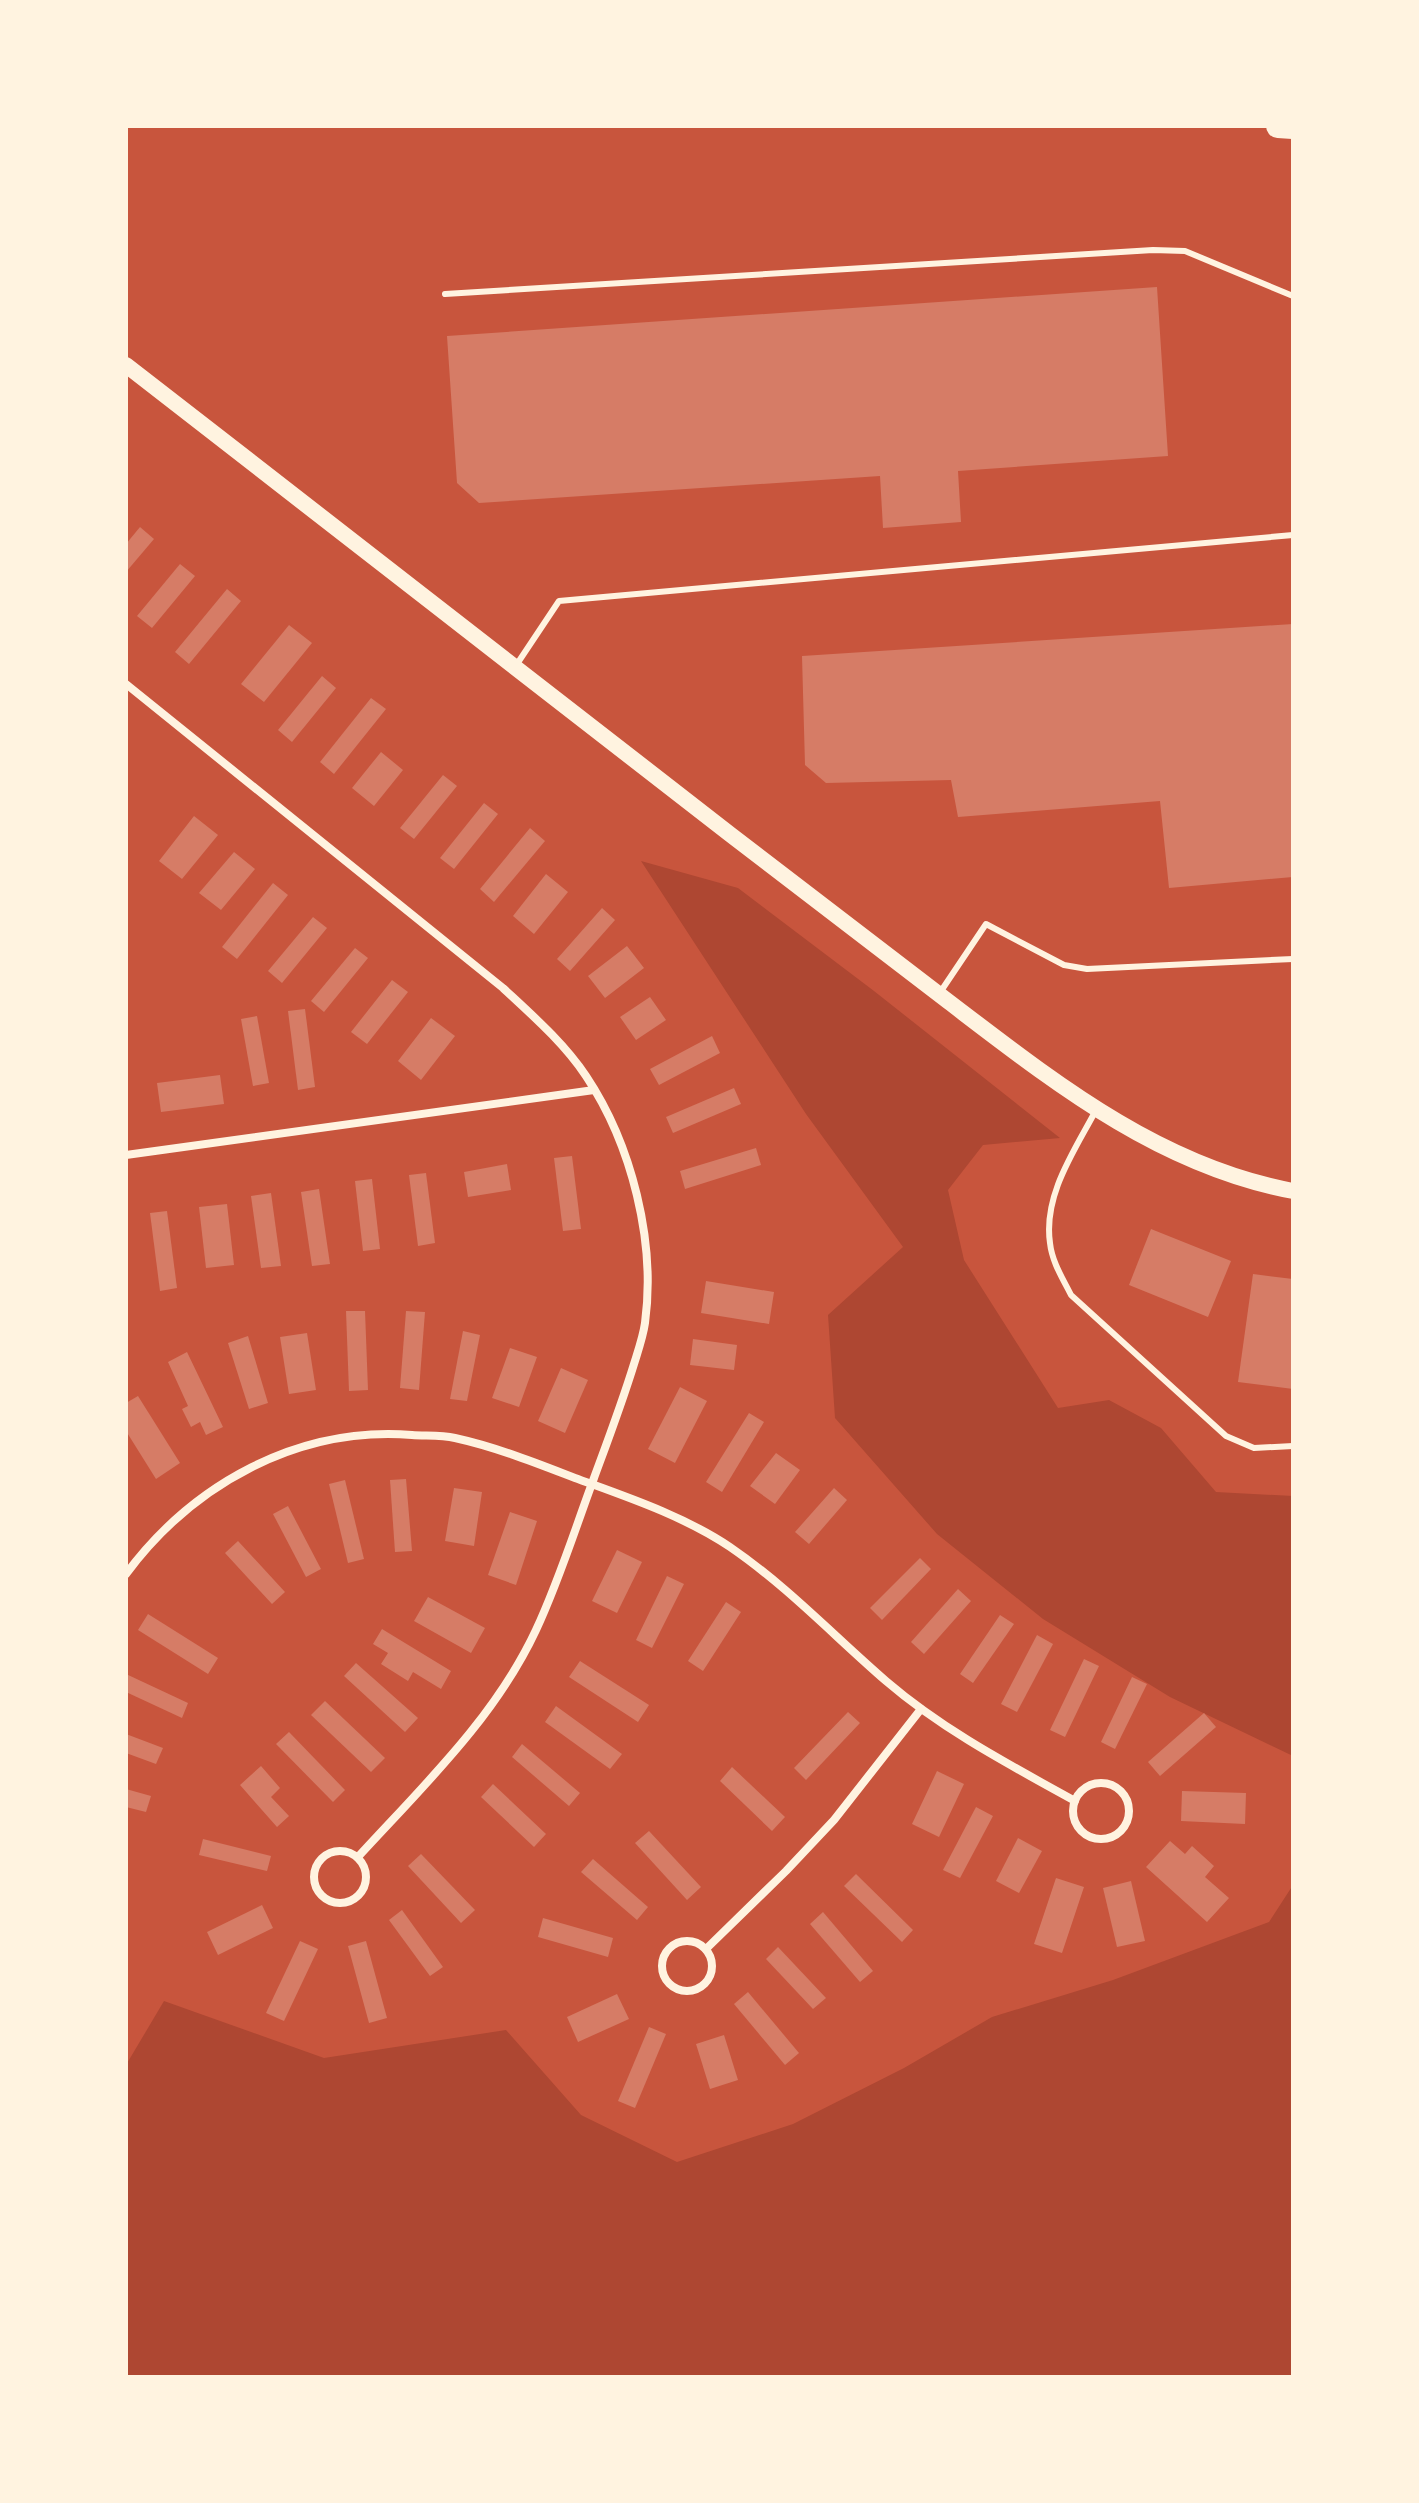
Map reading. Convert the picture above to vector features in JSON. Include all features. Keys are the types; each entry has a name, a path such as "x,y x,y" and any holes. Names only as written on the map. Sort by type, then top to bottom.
{"highway":[{"path":"1278,126 1293,127"}],"main road":[{"path":"126,365 1050,1078 1096,1110 1171,1151 1244,1179 1293,1191"}],"street":[{"path":"126,684 503,988 539,1021 586,1075 594,1090 620,1144 634,1186 646,1239 648,1286 645,1327 621,1408 535,1632 500,1693 461,1745 358,1857"},
{"path":"126,1155 594,1090"},
{"path":"126,1574 185,1509 270,1456 314,1442 393,1433 453,1437 592,1484 692,1525 729,1547 800,1600 886,1681 921,1709 986,1752 1075,1801"},
{"path":"706,1949 834,1820 921,1709"},
{"path":"1096,1783 1114,1786 1127,1800 1129,1809 1124,1826 1110,1837 1092,1837 1078,1827 1074,1818 1075,1801 1087,1786 1096,1783"},
{"path":"342,1851 358,1857 366,1872 366,1880 358,1896 342,1902 326,1898 316,1885 316,1869 320,1861 334,1852 342,1851"},
{"path":"691,1941 706,1949 713,1964 704,1986 689,1992 667,1983 662,1966 667,1950 674,1944 691,1941"}],"lane":[{"path":"445,294 1153,250 1185,251 1293,296"},
{"path":"515,667 559,601 1293,535"},
{"path":"939,994 986,924 1064,965 1087,969 1293,959"},
{"path":"1096,1110 1061,1178 1051,1209 1050,1243 1056,1265 1071,1295 1226,1436 1254,1448 1293,1446"}],"shaded area":[{"path":"641,861 738,888 1060,1138 983,1145 948,1190 964,1260 1058,1408 1109,1400 1161,1428 1216,1492 1293,1496 1293,1756 1170,1697 1043,1619 937,1534 835,1418 828,1315 903,1247 806,1114"},
{"path":"1293,1885 1293,2377 126,2377 126,2065 164,2001 324,2058 506,2030 581,2115 677,2162 793,2124 904,2068 992,2017 1113,1980 1269,1922"}],"building":[{"path":"1157,287 1168,456 958,471 961,522 883,528 880,476 479,503 457,483 447,336"},
{"path":"140,527 154,539 126,572 126,544"},
{"path":"180,564 195,576 152,628 137,616"},
{"path":"227,589 241,601 189,664 175,652"},
{"path":"1293,624 1293,877 1169,888 1160,801 958,817 951,780 826,783 805,765 802,656"},
{"path":"289,625 312,643 264,702 241,684"},
{"path":"322,676 336,688 292,742 278,730"},
{"path":"371,698 386,709 334,774 320,762"},
{"path":"381,752 403,770 374,806 352,788"},
{"path":"443,775 457,786 414,839 400,828"},
{"path":"484,803 498,814 454,869 440,858"},
{"path":"194,816 218,835 182,879 159,861"},
{"path":"530,828 545,841 494,902 480,889"},
{"path":"234,852 255,869 221,910 199,893"},
{"path":"546,874 568,892 534,934 513,916"},
{"path":"273,883 288,895 237,959 222,947"},
{"path":"602,908 615,920 570,971 557,959"},
{"path":"313,917 327,928 282,983 268,971"},
{"path":"627,946 644,968 605,998 588,976"},
{"path":"355,948 368,958 324,1012 311,1001"},
{"path":"392,980 408,992 367,1044 351,1032"},
{"path":"650,997 666,1020 636,1040 620,1017"},
{"path":"305,1009 315,1087 298,1090 288,1011"},
{"path":"257,1016 269,1083 253,1086 241,1019"},
{"path":"431,1018 455,1036 421,1080 398,1061"},
{"path":"712,1036 720,1053 659,1085 650,1069"},
{"path":"220,1075 224,1104 161,1112 157,1083"},
{"path":"734,1088 741,1104 673,1133 666,1117"},
{"path":"756,1148 761,1165 685,1189 680,1171"},
{"path":"572,1156 581,1229 563,1231 554,1158"},
{"path":"507,1164 511,1190 468,1197 464,1172"},
{"path":"426,1173 435,1243 418,1246 409,1175"},
{"path":"372,1179 380,1249 363,1251 355,1181"},
{"path":"319,1189 330,1264 312,1266 301,1192"},
{"path":"271,1193 281,1266 261,1268 251,1196"},
{"path":"227,1204 234,1265 206,1268 199,1207"},
{"path":"167,1211 177,1288 160,1291 150,1213"},
{"path":"1151,1229 1231,1261 1208,1317 1129,1285"},
{"path":"1253,1274 1293,1279 1293,1389 1238,1382"},
{"path":"706,1281 774,1292 769,1324 701,1313"},
{"path":"346,1311 365,1311 368,1390 349,1391"},
{"path":"406,1311 425,1312 419,1390 400,1388"},
{"path":"463,1331 480,1335 467,1401 450,1399"},
{"path":"307,1333 316,1390 289,1394 280,1337"},
{"path":"248,1336 268,1403 249,1409 228,1343"},
{"path":"693,1339 737,1345 734,1370 690,1365"},
{"path":"510,1348 537,1357 519,1407 492,1398"},
{"path":"187,1352 223,1427 206,1435 200,1422 191,1427 182,1409 188,1406 168,1362"},
{"path":"561,1368 588,1380 565,1433 538,1421"},
{"path":"680,1387 707,1401 675,1463 648,1449"},
{"path":"138,1396 180,1463 156,1479 126,1431 126,1403"},
{"path":"749,1413 764,1422 722,1492 706,1482"},
{"path":"776,1453 800,1470 775,1504 750,1486"},
{"path":"406,1479 412,1551 395,1552 390,1480"},
{"path":"345,1480 364,1559 348,1563 329,1484"},
{"path":"454,1488 482,1492 474,1546 445,1541"},
{"path":"834,1488 847,1500 809,1544 795,1532"},
{"path":"288,1506 321,1569 306,1577 273,1514"},
{"path":"510,1512 537,1521 516,1585 488,1575"},
{"path":"238,1541 285,1592 272,1604 225,1553"},
{"path":"617,1550 642,1562 617,1613 592,1601"},
{"path":"920,1558 931,1569 882,1620 870,1608"},
{"path":"667,1576 684,1584 652,1648 636,1640"},
{"path":"958,1589 971,1601 924,1654 911,1642"},
{"path":"428,1597 485,1628 471,1653 414,1621"},
{"path":"726,1602 741,1612 703,1671 688,1661"},
{"path":"148,1614 218,1658 208,1674 138,1630"},
{"path":"1000,1615 1014,1624 973,1683 960,1674"},
{"path":"382,1629 451,1671 441,1689 413,1672 408,1681 381,1664 388,1653 373,1644"},
{"path":"1037,1635 1053,1644 1017,1712 1001,1704"},
{"path":"1084,1659 1099,1666 1065,1737 1050,1730"},
{"path":"580,1661 649,1705 638,1722 569,1677"},
{"path":"356,1663 418,1718 405,1732 344,1676"},
{"path":"126,1674 188,1703 182,1718 126,1692"},
{"path":"1132,1677 1147,1684 1115,1749 1101,1742"},
{"path":"325,1701 385,1758 371,1772 311,1715"},
{"path":"556,1706 622,1754 610,1769 545,1722"},
{"path":"848,1712 860,1723 806,1780 794,1768"},
{"path":"1204,1713 1216,1727 1160,1776 1148,1762"},
{"path":"289,1732 345,1790 333,1802 276,1744"},
{"path":"126,1734 163,1748 156,1764 126,1753"},
{"path":"522,1744 580,1793 569,1806 512,1757"},
{"path":"261,1766 280,1788 271,1797 289,1816 277,1827 240,1785"},
{"path":"732,1767 785,1817 772,1831 720,1781"},
{"path":"937,1771 964,1784 939,1837 912,1824"},
{"path":"493,1784 546,1834 534,1847 481,1797"},
{"path":"126,1789 151,1796 146,1812 126,1807"},
{"path":"1182,1791 1246,1793 1245,1824 1181,1821"},
{"path":"976,1807 993,1816 960,1878 943,1870"},
{"path":"649,1831 701,1887 687,1900 635,1843"},
{"path":"1018,1838 1042,1851 1019,1893 996,1881"},
{"path":"203,1839 271,1856 267,1871 199,1855"},
{"path":"1170,1841 1185,1854 1192,1846 1214,1866 1205,1877 1229,1898 1207,1922 1146,1867"},
{"path":"421,1854 475,1910 461,1923 408,1866"},
{"path":"593,1859 648,1907 637,1920 581,1872"},
{"path":"856,1874 913,1930 902,1942 844,1886"},
{"path":"1056,1878 1084,1887 1062,1953 1034,1944"},
{"path":"1131,1881 1145,1941 1117,1947 1103,1888"},
{"path":"262,1905 273,1928 218,1955 207,1932"},
{"path":"402,1910 443,1967 430,1976 389,1920"},
{"path":"823,1912 873,1971 860,1982 810,1924"},
{"path":"543,1918 613,1938 608,1957 538,1937"},
{"path":"300,1941 318,1949 284,2021 266,2013"},
{"path":"366,1941 387,2018 369,2023 348,1946"},
{"path":"778,1947 826,1998 813,2009 766,1959"},
{"path":"748,1992 799,2053 785,2065 734,2004"},
{"path":"617,1994 629,2019 578,2042 567,2017"},
{"path":"649,2027 666,2034 635,2108 618,2101"},
{"path":"724,2035 738,2080 710,2089 696,2044"}]}
